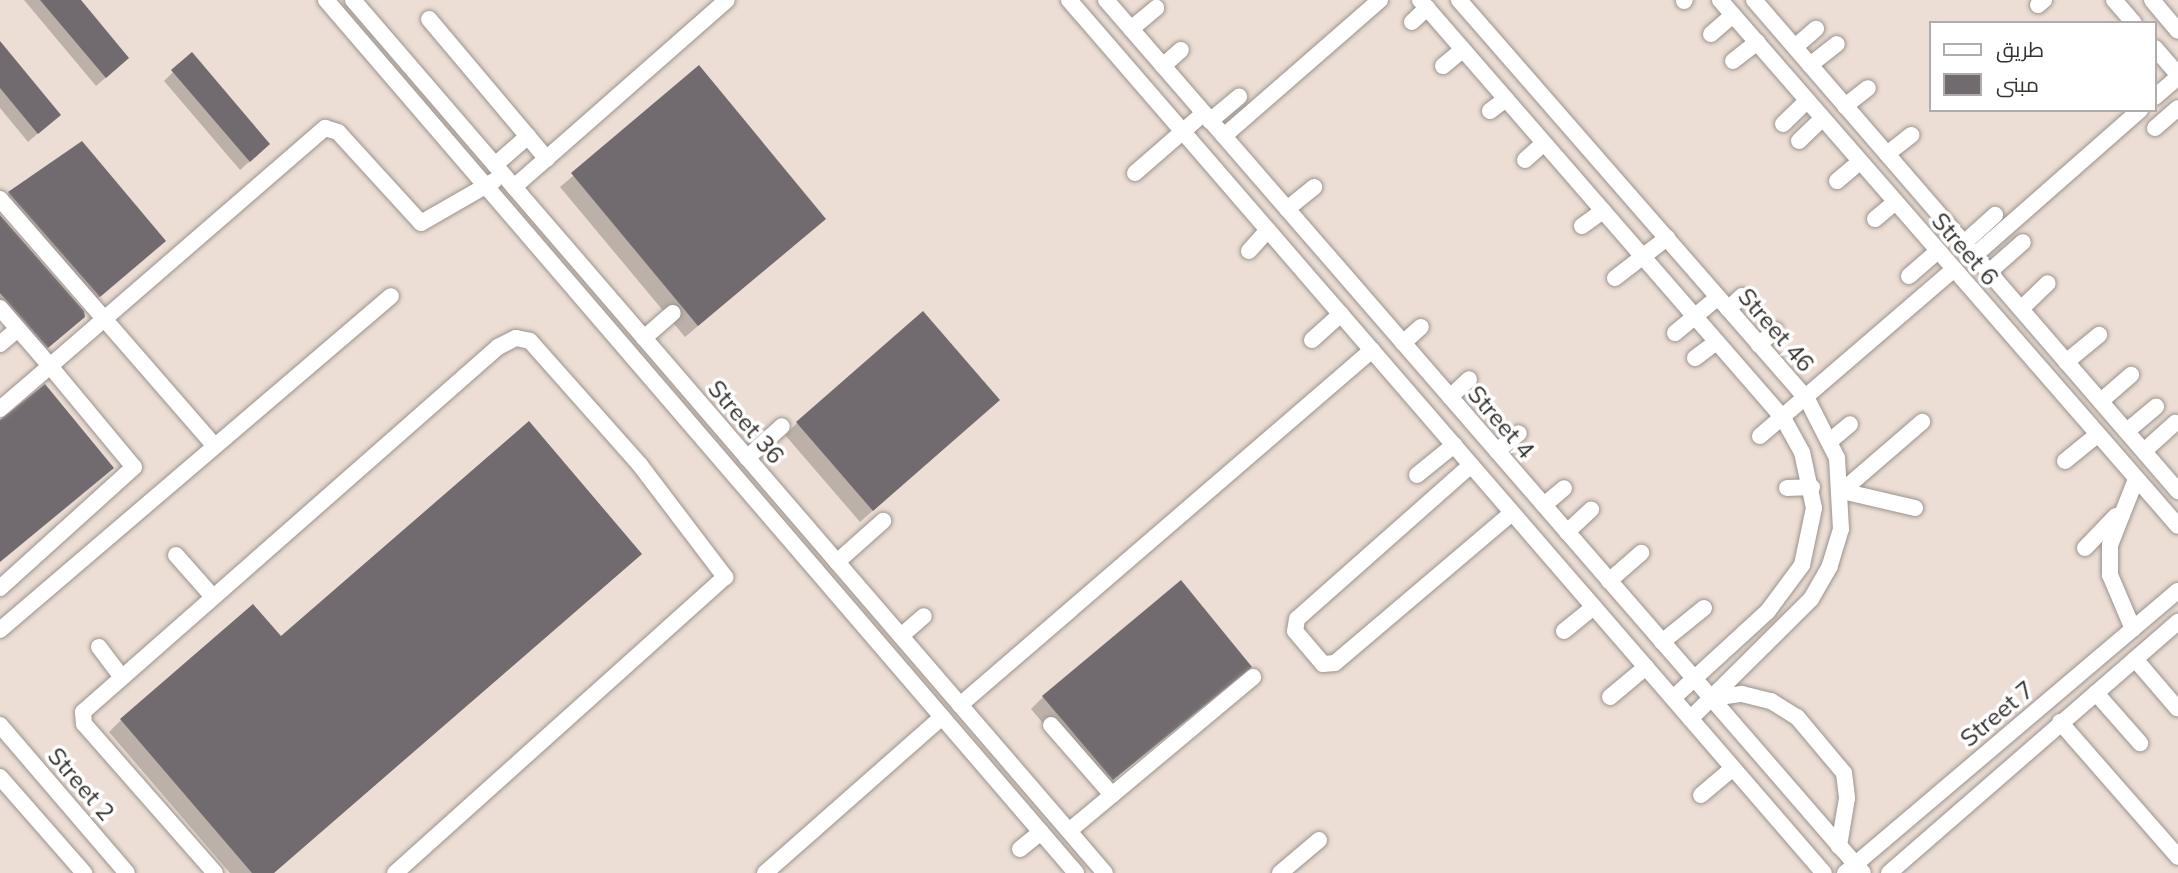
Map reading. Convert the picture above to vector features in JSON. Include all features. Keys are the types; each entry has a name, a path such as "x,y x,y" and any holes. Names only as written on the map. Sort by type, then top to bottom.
{"street":[{"name":"Street 36","path":"326,0 1076,873"},
{"name":"Street 36","path":"353,0 1104,873"},
{"path":"514,187 727,0"},
{"name":"Street 4","path":"1069,0 1824,873"},
{"name":"Street 4","path":"1106,0 1712,698 1839,846 1854,870"},
{"path":"1224,136 1380,0"},
{"name":"Street 46","path":"1459,0 1503,50 1521,61 1597,146 1647,205 1667,238 1692,256 1720,300 1807,399 1830,441 1842,491 1841,529 1811,599 1690,719"},
{"name":"Street 6","path":"1754,0 2178,491"},
{"path":"2114,0 2130,21"},
{"path":"2152,0 2178,30"},
{"path":"1412,22 1423,4 1783,418 1812,487 1811,537 1787,590 1673,698"},
{"path":"1711,34 1726,5"},
{"name":"Street 6","path":"1726,5 2135,482 2178,526"},
{"path":"1131,29 1156,8"},
{"path":"429,19 547,159"},
{"path":"1795,47 1816,29"},
{"path":"1732,61 1757,42"},
{"path":"1810,65 1837,44"},
{"path":"1443,66 1463,49"},
{"path":"1481,70 1503,50"},
{"path":"2157,50 2178,75 2157,95"},
{"path":"1163,66 1181,51"},
{"path":"1845,106 1868,88"},
{"path":"1135,173 1183,131 1239,97"},
{"path":"1490,111 1506,99"},
{"path":"1783,124 1807,101"},
{"path":"2155,128 2178,108"},
{"path":"1975,255 2138,112"},
{"path":"1798,141 1822,118"},
{"path":"0,409 325,128 338,132 418,222 486,187 498,169 528,136"},
{"path":"1887,154 1911,135"},
{"path":"1525,160 1544,143"},
{"path":"1837,181 1860,162"},
{"path":"1287,209 1314,187"},
{"path":"0,199 106,315 215,446"},
{"path":"1875,219 1895,202"},
{"path":"1582,226 1602,211"},
{"path":"1964,243 1995,215"},
{"path":"1249,251 1268,230"},
{"path":"1615,278 1667,238"},
{"path":"1989,272 2024,242"},
{"path":"1909,276 1937,252"},
{"path":"1760,436 1807,399 1953,270"},
{"path":"1328,299 1349,281"},
{"path":"1720,300 1727,282"},
{"path":"2021,309 2048,283"},
{"path":"0,630 391,296"},
{"path":"1675,333 1720,300 1742,296"},
{"path":"0,308 134,467 0,588"},
{"path":"644,338 673,313"},
{"path":"1312,340 1341,314"},
{"path":"1403,343 1421,327"},
{"path":"0,344 18,329"},
{"path":"1759,345 1775,330"},
{"path":"2066,362 2099,335"},
{"path":"215,873 84,724 88,704 516,338 530,341 723,567 721,587 395,873"},
{"path":"1695,359 1716,342"},
{"path":"960,705 1372,351"},
{"path":"2101,401 2131,375"},
{"path":"1450,397 1469,379"},
{"path":"2127,431 2156,407"},
{"path":"1842,491 1922,422"},
{"path":"1830,441 1850,424"},
{"path":"2144,451 2175,424"},
{"path":"747,458 782,426"},
{"path":"1497,451 1519,433"},
{"path":"2065,461 2096,436"},
{"path":"1417,475 1454,445"},
{"path":"1471,465 1297,619 1295,631 1323,664 1335,663 1512,513"},
{"path":"2085,548 2116,516 2135,482"},
{"path":"1787,488 1812,487"},
{"path":"1544,505 1564,488"},
{"path":"1842,491 1915,508"},
{"path":"1567,532 1591,510"},
{"path":"2116,516 2110,575 2133,629"},
{"path":"837,562 883,521"},
{"path":"1609,581 1641,553"},
{"path":"176,555 213,597"},
{"name":"Street 7","path":"1854,870 2178,591"},
{"path":"1564,631 1594,607"},
{"path":"1662,642 1704,608"},
{"path":"901,636 925,616"},
{"name":"Street 7","path":"1889,873 2178,622"},
{"path":"99,648 120,675"},
{"path":"2135,659 2177,708"},
{"path":"1610,697 1646,667"},
{"path":"1069,831 1253,677"},
{"path":"2096,692 2140,743"},
{"path":"1712,698 1762,699 1797,717 1844,774 1846,822 1839,846"},
{"path":"765,873 942,717"},
{"path":"2060,722 2178,857"},
{"name":"Street 2","path":"0,725 127,873"},
{"path":"1051,725 1112,795"},
{"path":"1701,795 1733,768"},
{"path":"0,777 84,873"},
{"path":"1020,849 1041,832"},
{"path":"1280,873 1319,841"}],"shaded area":[{"path":"0,0 2178,0 2178,873 0,873"}],"building":[{"path":"40,0 81,0 129,58 106,78"},
{"path":"0,41 61,115 38,134 0,88"},
{"path":"192,52 270,144 250,162 171,70"},
{"path":"699,65 826,219 698,326 571,173"},
{"path":"82,141 166,241 100,297 8,192"},
{"path":"0,215 84,311 85,317 48,348 0,293"},
{"path":"923,311 1000,400 873,511 796,422"},
{"path":"45,384 114,468 0,562 0,420"},
{"path":"529,421 642,554 274,873 252,873 120,719 253,604 281,636"},
{"path":"1181,580 1252,667 1113,780 1042,696"}]}
